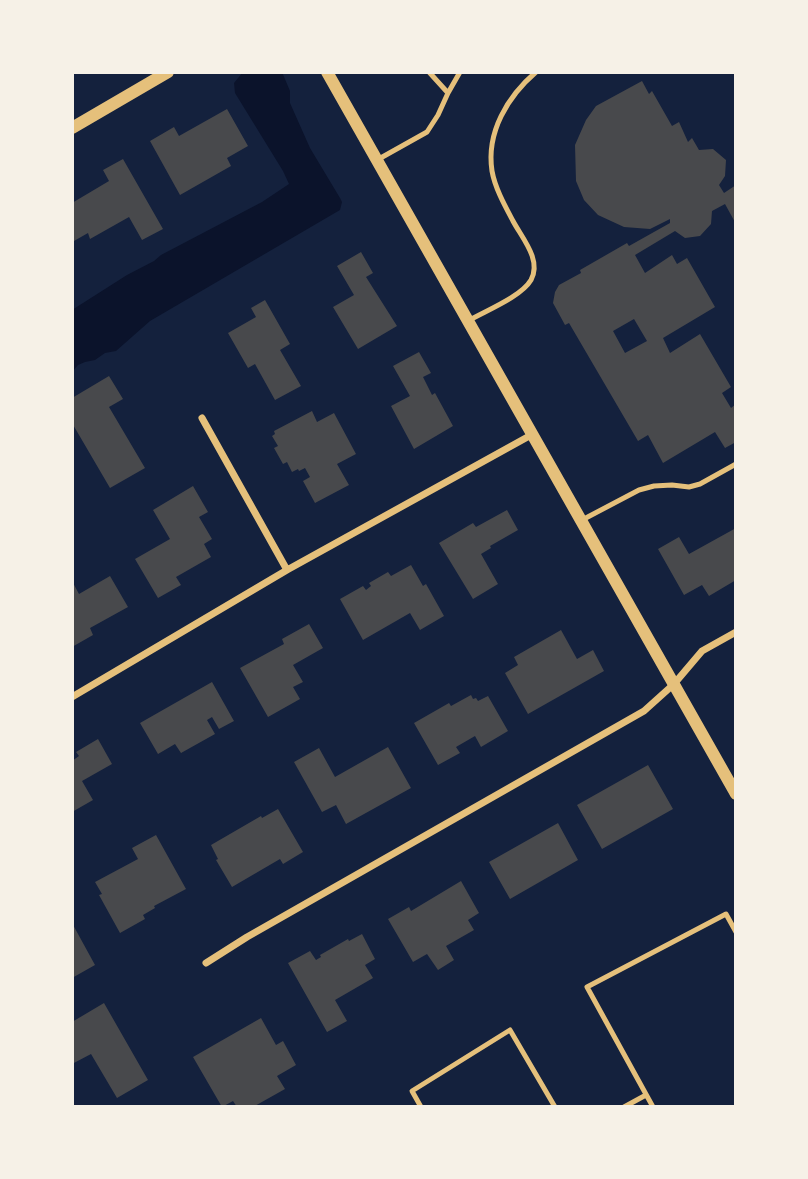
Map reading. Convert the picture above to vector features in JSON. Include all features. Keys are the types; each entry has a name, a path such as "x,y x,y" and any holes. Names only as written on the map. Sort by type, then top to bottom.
{"street":[{"path":"72,128 168,72"},
{"path":"327,72 736,793"},
{"path":"202,418 287,570"},
{"path":"72,697 287,570 533,434"},
{"path":"205,963 644,711 674,684 702,652 736,632"}],"lane":[{"path":"429,72 448,93"},
{"path":"377,160 427,132 460,72"},
{"path":"468,321 517,293 532,277 533,255 501,195 493,173 491,156 499,121 510,100 536,72"},
{"path":"581,520 639,490 654,486 689,487 700,484 736,464"},
{"path":"653,1107 587,987 726,914 736,932"},
{"path":"421,1107 412,1091 510,1030 555,1107"},
{"path":"624,1107 646,1095"}],"water":[{"path":"243,72 282,72 290,91 290,103 310,148 342,202 340,210 150,321 116,351 78,365 72,372 72,310 161,255 262,202 289,184 235,93 234,83"}],"building":[{"path":"642,81 649,94 652,91 672,126 679,122 688,142 692,138 699,150 713,149 726,160 725,176 719,185 724,193 736,185 736,224 725,204 712,211 711,224 700,236 685,238 675,231 635,255 645,273 672,255 677,264 687,258 715,307 663,338 670,353 700,334 731,387 722,393 731,408 736,404 736,442 725,448 715,432 663,463 648,435 638,441 569,323 565,325 553,303 559,285 581,273 580,270 627,243 629,246 670,223 670,219 650,229 624,227 598,215 584,200 576,181 575,145 586,120 596,106","holes":["634,319 647,341 625,353 613,331"]},
{"path":"227,109 248,146 227,158 231,166 180,195 150,141 174,127 179,136"},
{"path":"123,159 163,229 142,240 129,217 90,239 88,233 74,241 72,203 109,181 103,170"},
{"path":"361,252 373,273 366,277 397,326 358,349 333,307 354,295 337,266"},
{"path":"265,300 290,344 280,350 301,386 275,400 255,364 248,368 228,333 256,317 251,308"},
{"path":"419,352 431,373 423,377 453,426 414,449 391,406 410,396 393,366"},
{"path":"109,376 123,399 109,407 145,468 110,488 72,423 72,398"},
{"path":"312,411 317,422 334,413 356,454 337,464 349,485 315,503 303,481 310,477 305,468 292,472 287,462 283,464 274,448 278,446 272,436 274,431"},
{"path":"193,486 208,512 199,517 212,539 204,544 211,557 176,577 181,585 158,598 135,559 170,539 153,510"},
{"path":"507,510 518,530 481,554 498,584 473,599 439,543 473,523 476,527"},
{"path":"736,528 736,580 709,596 702,585 684,595 658,549 679,537 689,554"},
{"path":"411,565 423,586 426,584 444,616 420,630 410,613 363,640 340,599 363,586 366,590 371,586 369,583 388,572 391,576"},
{"path":"110,576 128,607 90,628 93,635 72,647 72,581 79,594"},
{"path":"309,624 323,648 293,665 303,682 293,687 300,699 268,717 240,668 284,644 282,639"},
{"path":"561,630 577,659 593,650 604,671 528,714 505,673 518,665 514,657"},
{"path":"212,682 234,721 219,729 212,717 207,720 215,734 181,753 175,744 158,754 140,723"},
{"path":"471,695 478,701 488,696 508,731 481,747 475,736 456,747 460,753 438,765 414,723 449,703 451,706"},
{"path":"98,739 112,764 82,781 93,800 72,812 72,761 79,756 76,752"},
{"path":"388,747 411,788 346,824 336,805 322,812 294,762 319,748 335,777"},
{"path":"648,765 673,809 602,849 577,805"},
{"path":"278,809 303,852 283,864 280,859 232,887 216,860 218,859 211,845"},
{"path":"558,823 578,860 510,899 489,862"},
{"path":"156,835 186,889 154,906 155,908 143,915 145,919 120,933 99,895 102,894 95,882 138,859 132,848"},
{"path":"461,881 479,913 468,920 474,930 446,946 454,960 438,970 427,954 413,962 388,919 409,907 411,911"},
{"path":"72,923 95,965 72,978"},
{"path":"362,934 375,959 365,965 373,978 335,1000 347,1021 327,1032 288,963 310,951 316,960 348,939 349,941"},
{"path":"104,1003 148,1080 117,1098 91,1054 72,1064 72,1022"},
{"path":"261,1018 276,1045 283,1041 296,1065 277,1076 285,1089 253,1107 237,1107 233,1101 222,1107 193,1057"}]}
